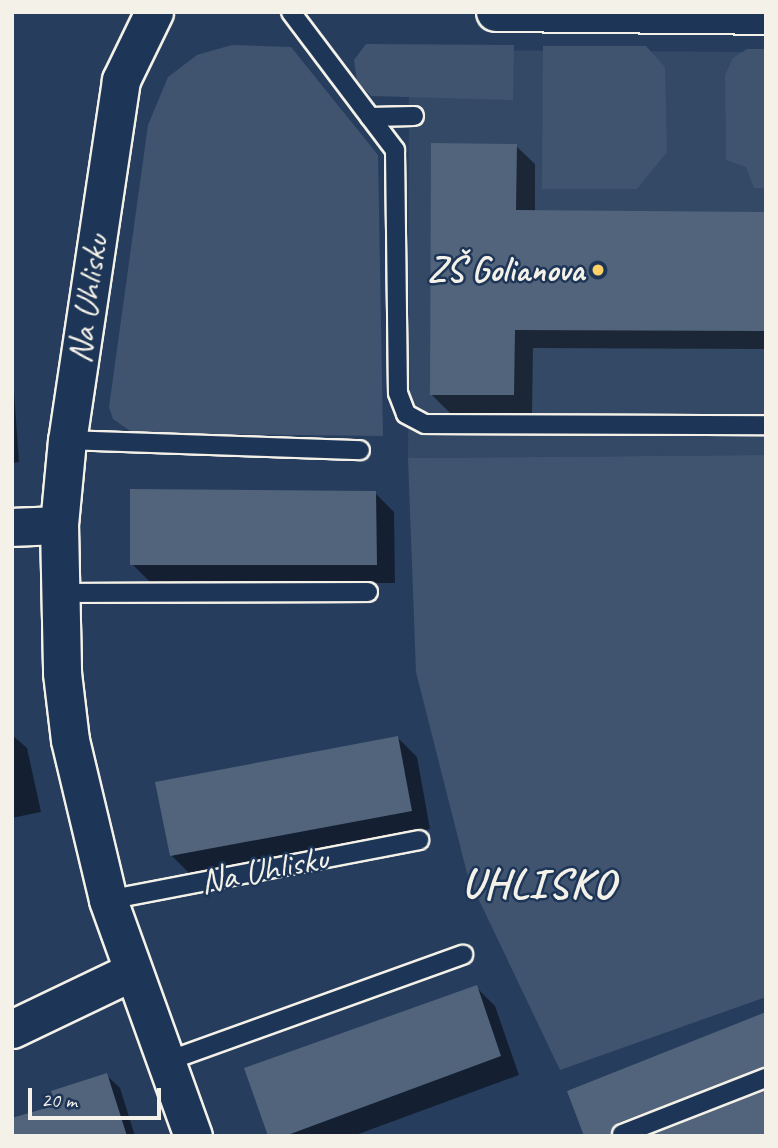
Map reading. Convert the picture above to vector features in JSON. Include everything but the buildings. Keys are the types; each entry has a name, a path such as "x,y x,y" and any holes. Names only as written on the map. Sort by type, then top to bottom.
{"street":[{"name":"Na Uhlisku","path":"154,12 121,80 67,440 59,525 61,593 69,740 108,900 131,972 193,1136"},
{"path":"496,12 766,15"},
{"path":"12,527 59,525"},
{"path":"12,1029 131,972"}],"lane":[{"path":"291,12 395,150 398,393 406,414 425,424 766,425"},
{"path":"370,117 414,116"},
{"path":"67,440 360,450"},
{"path":"61,593 368,592"},
{"name":"Na Uhlisku","path":"108,900 419,840"},
{"path":"165,1062 463,956"},
{"path":"622,1134 766,1078"}],"shaded area":[{"path":"366,44 514,45 513,100 371,96 357,81 354,60"},
{"path":"232,45 291,47 378,155 383,436 133,433 113,419 109,407 148,125 168,77 197,55"},
{"path":"543,46 646,46 665,67 667,152 637,189 542,189"},
{"path":"747,49 766,49 766,188 754,188 746,167 726,160 725,75 733,58"},
{"path":"409,50 766,52 766,455 408,458"},
{"path":"766,455 766,997 560,1070 468,877 416,672 408,458"}],"place":[{"name":"ZŠ Golianova","path":"598,270"}],"district":[{"name":"UHLISKO","path":"539,884"}]}
